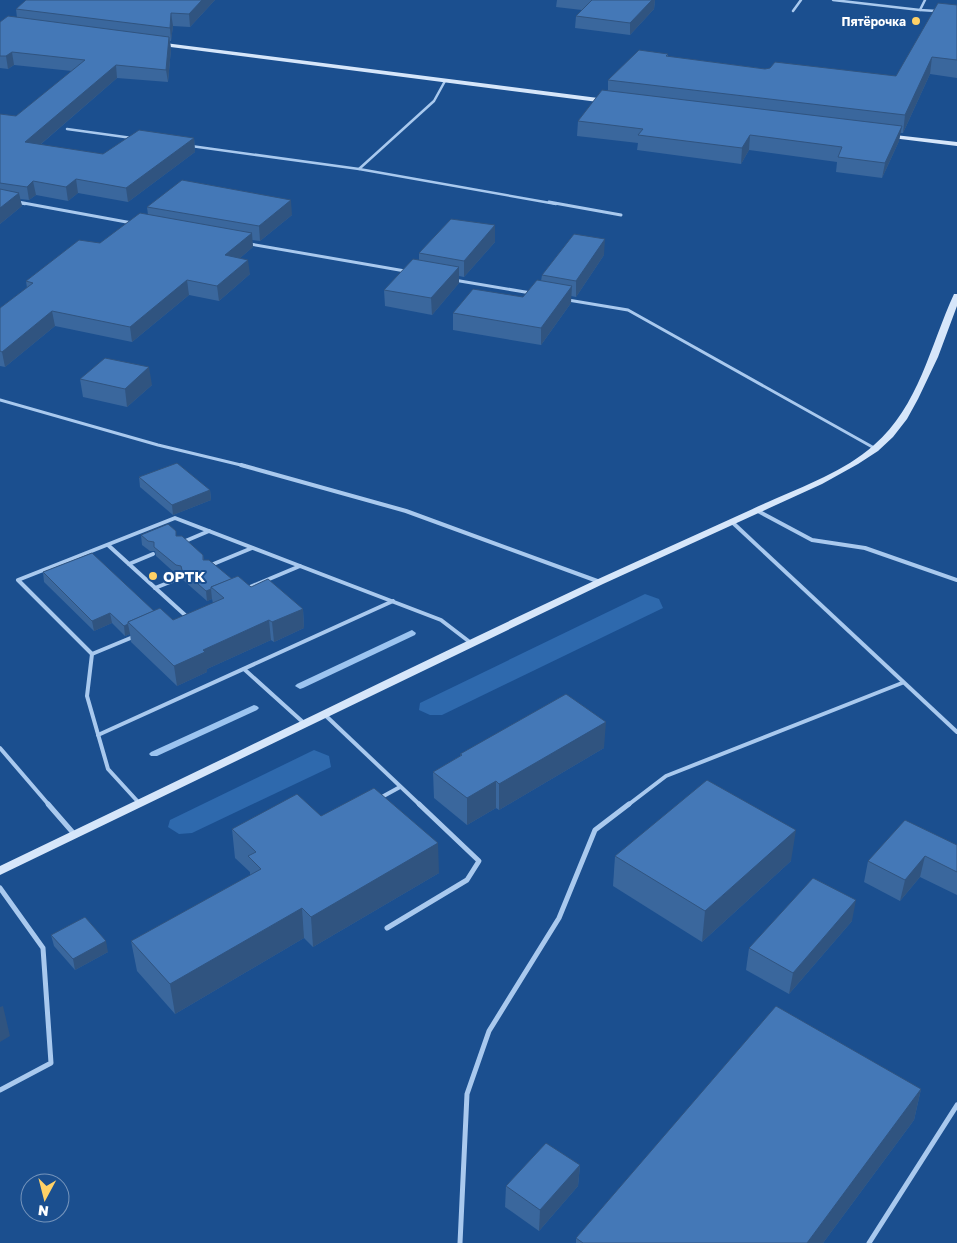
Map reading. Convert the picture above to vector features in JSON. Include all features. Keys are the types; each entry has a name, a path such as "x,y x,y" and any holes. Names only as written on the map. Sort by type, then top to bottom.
{"street":[{"path":"148,43 612,102"},
{"path":"878,135 957,144"},
{"path":"0,871 600,582 819,482 876,449 896,428 913,400 957,296"}],"lane":[{"path":"793,12 801,0"},
{"path":"833,0 938,12"},
{"path":"920,10 924,0"},
{"path":"359,169 434,101 445,82"},
{"path":"67,129 135,138"},
{"path":"184,145 359,169 621,215"},
{"path":"9,201 142,225"},
{"path":"249,244 414,273"},
{"path":"453,280 531,293"},
{"path":"560,298 628,310 876,449"},
{"path":"0,400 158,445 238,464 406,511 600,582"},
{"path":"756,510 812,540 865,548 957,580"},
{"path":"92,654 18,580 175,518 441,620 473,644"},
{"path":"731,521 957,732"},
{"path":"180,543 209,531"},
{"path":"108,545 185,615"},
{"path":"207,567 252,548"},
{"path":"128,564 153,554"},
{"path":"247,589 300,566"},
{"path":"155,588 180,578"},
{"path":"98,735 393,602"},
{"path":"176,619 194,611"},
{"path":"92,654 142,633"},
{"path":"92,654 87,696 108,769 140,804"},
{"path":"244,669 305,724"},
{"path":"460,1243 467,1094 489,1031 559,918 595,830 666,776 902,682"},
{"path":"325,715 479,861 467,880 387,928"},
{"path":"0,748 75,835"},
{"path":"375,800 400,787"},
{"path":"0,888 43,948 51,1063 0,1090"},
{"path":"869,1243 957,1106"}],"shaded area":[{"path":"645,594 659,599 663,608 442,715 430,715 419,710 420,703"},
{"path":"314,750 329,756 331,767 192,833 179,834 168,827 170,820"}],"building":[{"path":"26,0 202,0 189,14 171,13 170,28 16,9"},
{"path":"592,0 652,0 630,23 576,16"},
{"path":"938,3 957,5 957,60 932,57 905,115 608,80 639,50 668,54 666,56 765,69 770,68 775,62 896,76"},
{"path":"8,16 169,37 166,70 116,65 25,142 103,154 139,130 194,138 126,188 76,179 66,187 33,181 27,187 0,183 0,114 16,116 85,60 12,52 6,56 0,56 0,22"},
{"path":"602,90 902,126 885,163 838,157 842,147 750,135 742,148 638,135 643,129 578,121"},
{"path":"182,180 291,200 259,226 147,207"},
{"path":"0,189 19,193 0,208"},
{"path":"140,213 252,233 225,255 248,260 217,286 187,280 130,327 52,311 2,352 0,351 0,308 33,283 26,281 79,240 100,243"},
{"path":"451,219 495,225 464,261 419,253"},
{"path":"574,234 605,239 576,281 542,275"},
{"path":"413,259 459,267 431,298 384,290"},
{"path":"537,280 572,286 541,328 453,313 473,289 523,297"},
{"path":"105,358 149,367 125,389 80,379"},
{"path":"177,463 210,490 172,505 139,477"},
{"path":"168,524 176,531 176,536 182,536 203,555 203,560 209,560 232,579 211,587 211,589 206,591 182,570 181,566 176,565 154,547 154,542 148,541 141,535"},
{"path":"92,553 154,611 128,622 124,626 110,613 92,621 43,572"},
{"path":"238,576 251,587 268,579 303,609 272,622 269,620 203,650 205,652 174,666 128,622 160,608 173,620 224,598 211,587"},
{"path":"566,694 606,722 499,784 496,781 467,798 433,772 462,755 460,754"},
{"path":"707,780 796,830 705,911 615,856"},
{"path":"374,788 438,843 311,917 302,908 170,984 131,941 261,869 248,856 256,852 232,829 297,794 321,816"},
{"path":"905,820 957,845 957,872 925,856 905,880 868,861"},
{"path":"813,878 856,900 793,973 749,948"},
{"path":"85,917 106,941 73,959 51,935"},
{"path":"776,1006 921,1089 807,1243 583,1243 576,1238"},
{"path":"546,1143 580,1165 540,1210 506,1186"}],"waterway":[{"path":"300,686 412,633"},
{"path":"154,754 254,708"}],"place":[{"name":"Пятёрочка","path":"916,21"},
{"name":"ОРТК","path":"153,576"}]}
